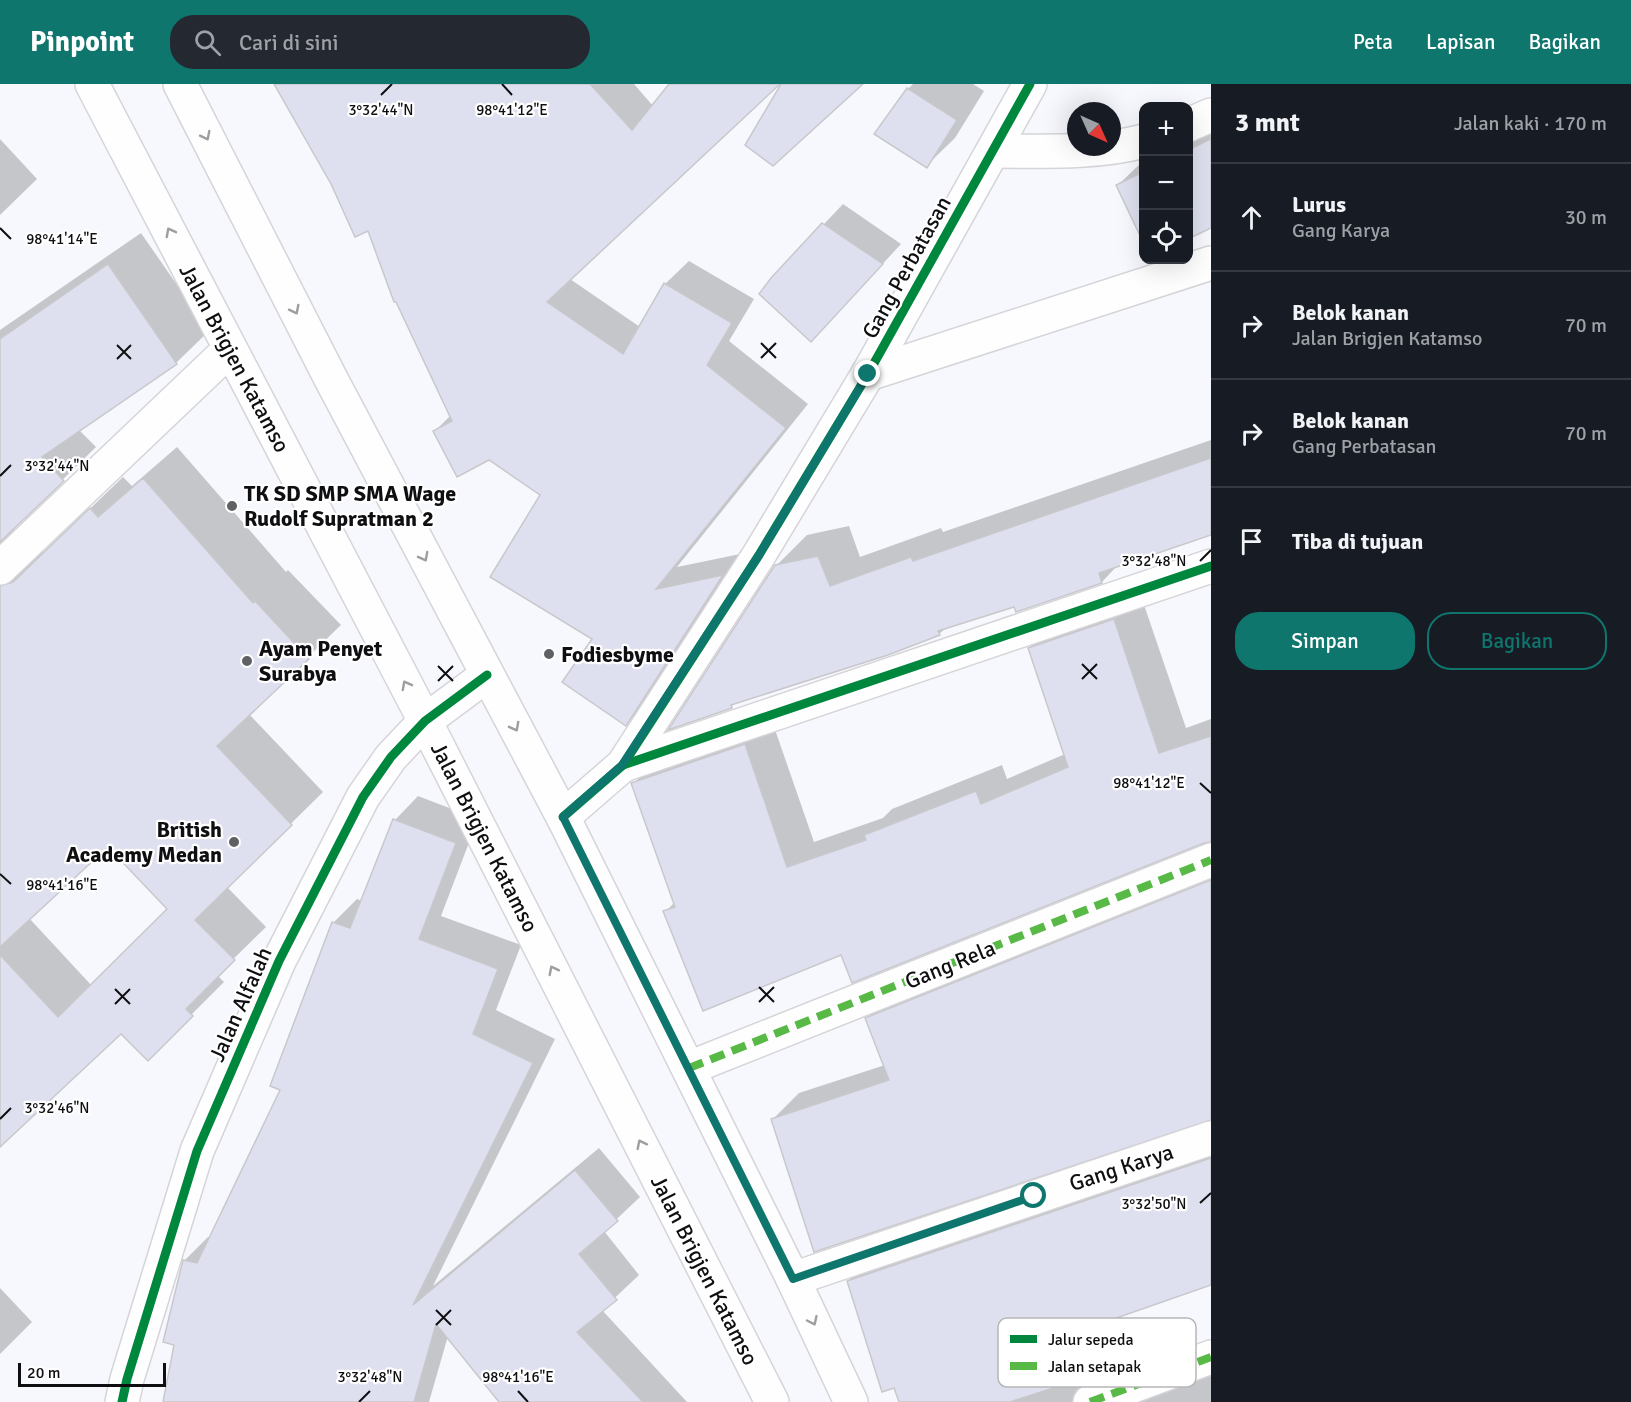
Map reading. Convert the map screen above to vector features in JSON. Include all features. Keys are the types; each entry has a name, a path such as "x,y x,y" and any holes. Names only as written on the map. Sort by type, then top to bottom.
{"street":[{"name":"Jalan Brigjen Katamso","path":"92,84 425,721 772,1402"},
{"path":"180,84 331,380 563,817 793,1279 851,1402"},
{"name":"Gang Perbatasan","path":"563,817 622,765 759,555 868,374 1030,84"},
{"path":"1193,123 1211,115"},
{"path":"993,151 1096,150 1139,142"},
{"path":"868,374 1211,263"},
{"path":"0,568 231,349"},
{"path":"622,765 1211,566"},
{"name":"Jalan Alfalah","path":"122,1402 197,1151 279,961 363,797 391,757 425,721 487,675"},
{"name":"Gang Rela","path":"689,1068 1211,860"},
{"name":"Gang Karya","path":"793,1279 1211,1138"},
{"path":"1196,1363 1211,1357"},
{"path":"1090,1402 1130,1387"}],"building":[{"path":"274,84 590,84 632,130 669,84 780,84 547,302 623,354 664,283 732,323 707,365 786,428 656,589 723,575 626,726 562,682 592,639 490,577 540,495 489,460 457,477 433,431 452,421 394,302 368,231 355,237 331,184"},
{"path":"781,84 863,84 773,166 745,145"},
{"path":"907,88 957,120 927,168 874,134"},
{"path":"1211,139 1211,228 1193,237 1193,156 1193,148"},
{"path":"1139,174 1139,234 1116,185"},
{"path":"822,223 883,264 811,342 759,294"},
{"path":"108,264 177,364 42,457 64,481 0,542 0,339"},
{"path":"1211,458 1211,535 1099,573 1102,583 1016,612 1014,607 938,631 940,635 888,655 731,705 732,708 668,730 775,565 818,556 830,586 911,557 913,561"},
{"path":"143,478 253,603 255,601 309,659 217,746 292,825 195,920 235,960 186,1009 193,1016 148,1061 121,1034 0,1147 0,955 58,1017 167,909 108,847 0,947 0,586 13,582 90,508 98,517"},
{"path":"1114,619 1159,753 1211,736 1211,842 852,983 841,955 703,1011 663,911 675,907 631,783 745,744 787,867 866,840 864,835 976,791 981,804 1068,767 1028,648"},
{"path":"393,819 456,843 419,939 498,969 473,1034 533,1063 413,1305 575,1170 618,1221 579,1254 617,1300 577,1332 643,1402 499,1402 436,1324 414,1402 163,1402 174,1345 163,1342 183,1260 197,1263 280,1090 270,1086 332,922 350,928"},
{"path":"1211,880 1211,1120 814,1252 771,1119 889,1080 865,1018"},
{"path":"1211,1158 1211,1285 1116,1318 998,1318 998,1387 1056,1387 1010,1402 899,1402 894,1388 882,1392 847,1281"}],"marked path":[{"path":"689,1068 1211,860"},
{"path":"1196,1363 1211,1357"},
{"path":"1090,1402 1130,1387"}],"cycle path":[{"path":"563,817 623,765 759,555 868,374 1030,84"},
{"path":"623,765 1211,566"},
{"path":"122,1402 197,1151 279,961 363,797 391,757 425,721 487,675"}],"place":[{"name":"TK SD SMP SMA Wage Rudolf Supratman 2","path":"232,506"},
{"name":"Fodiesbyme","path":"549,654"},
{"name":"Ayam Penyet Surabya","path":"247,661"},
{"name":"British Academy Medan","path":"234,842"}],"route":[{"path":"868,374 759,555 622,765 563,817 793,1279 1034,1196"}]}
